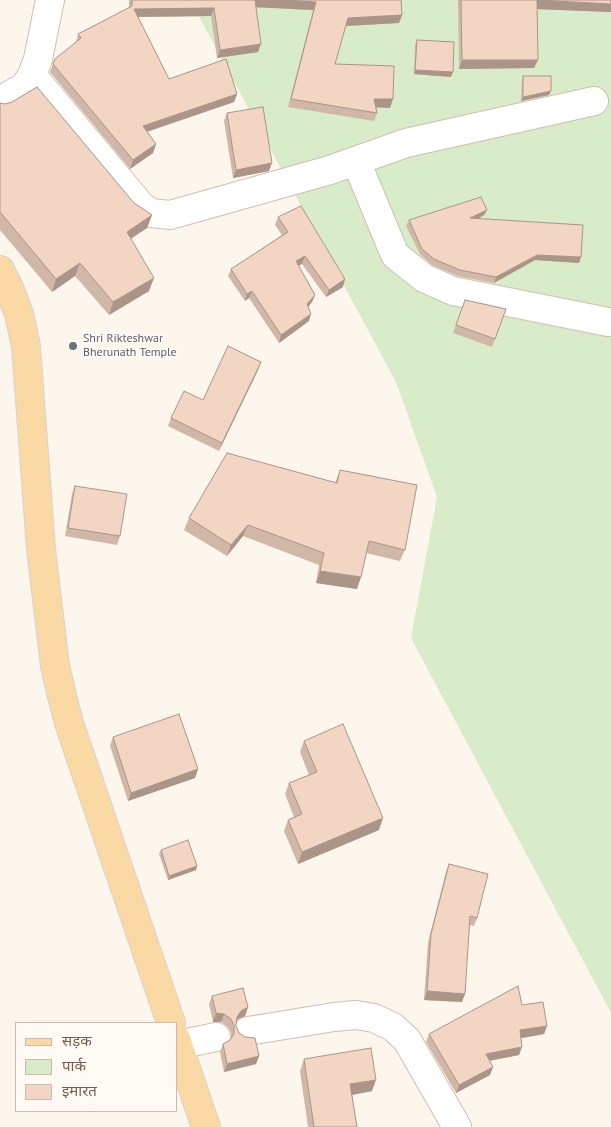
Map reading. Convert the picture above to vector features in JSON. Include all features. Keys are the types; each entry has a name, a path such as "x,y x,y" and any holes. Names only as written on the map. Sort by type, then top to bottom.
{"main road":[{"path":"0,270 19,314 26,346 41,549 55,666 60,689 69,723 170,1022"},
{"path":"178,1045 206,1127"}],"street":[{"path":"0,101 24,86 32,75 38,59 50,0"},
{"path":"32,75 140,206 151,213 170,215 330,170 406,143 594,101"},
{"path":"356,161 395,255 424,278 453,291 608,322"},
{"path":"248,1031 356,1015 374,1018 394,1027 407,1040 457,1127"},
{"path":"178,1036 216,1037"}],"green space":[{"path":"190,0 611,0 611,1013 411,638 437,497 396,382"}],"building":[{"path":"132,0 255,0 261,44 220,50 214,8 134,9 169,79 226,59 237,94 143,126 156,144 133,160 53,64 55,59 81,38 78,34 132,6"},
{"path":"283,0 401,0 402,15 348,18 335,64 394,66 393,99 374,99 377,113 291,99 316,2"},
{"path":"461,0 537,0 538,60 462,60"},
{"path":"537,0 611,0 611,4"},
{"path":"417,40 454,42 453,72 415,70"},
{"path":"523,76 551,76 551,91 523,97"},
{"path":"37,87 134,203 152,215 127,232 154,278 113,302 80,263 56,279 0,212 0,103 12,102"},
{"path":"263,107 272,163 236,170 227,113"},
{"path":"481,197 487,210 470,218 583,225 581,257 537,255 496,277 460,270 434,259 422,249 409,220"},
{"path":"301,206 345,279 329,290 305,256 296,261 315,295 307,304 311,314 281,335 252,291 247,294 231,269 288,232 278,217"},
{"path":"465,300 506,309 495,339 456,325"},
{"path":"228,346 261,362 222,443 171,418 184,391 203,400"},
{"path":"227,453 337,483 340,470 417,485 405,550 369,541 361,577 320,571 324,553 248,525 231,545 189,518"},
{"path":"75,486 127,494 120,536 68,528"},
{"path":"179,714 198,769 131,793 113,737"},
{"path":"343,724 383,818 302,852 288,820 302,814 289,783 317,772 304,741"},
{"path":"188,840 197,866 169,876 161,850"},
{"path":"449,864 488,874 477,918 470,916 465,994 427,991 431,934"},
{"path":"518,986 522,1005 543,1002 547,1026 520,1030 522,1047 486,1054 493,1067 459,1085 429,1034"},
{"path":"243,988 248,1007 241,1011 237,1017 236,1026 239,1033 245,1037 255,1038 259,1056 227,1064 223,1044 230,1040 234,1034 234,1025 231,1019 224,1014 216,1013 212,996"},
{"path":"371,1048 376,1080 350,1084 357,1127 314,1127 304,1059"}],"place":[{"name":"Shri Rikteshwar Bherunath Temple","path":"73,346"}]}
